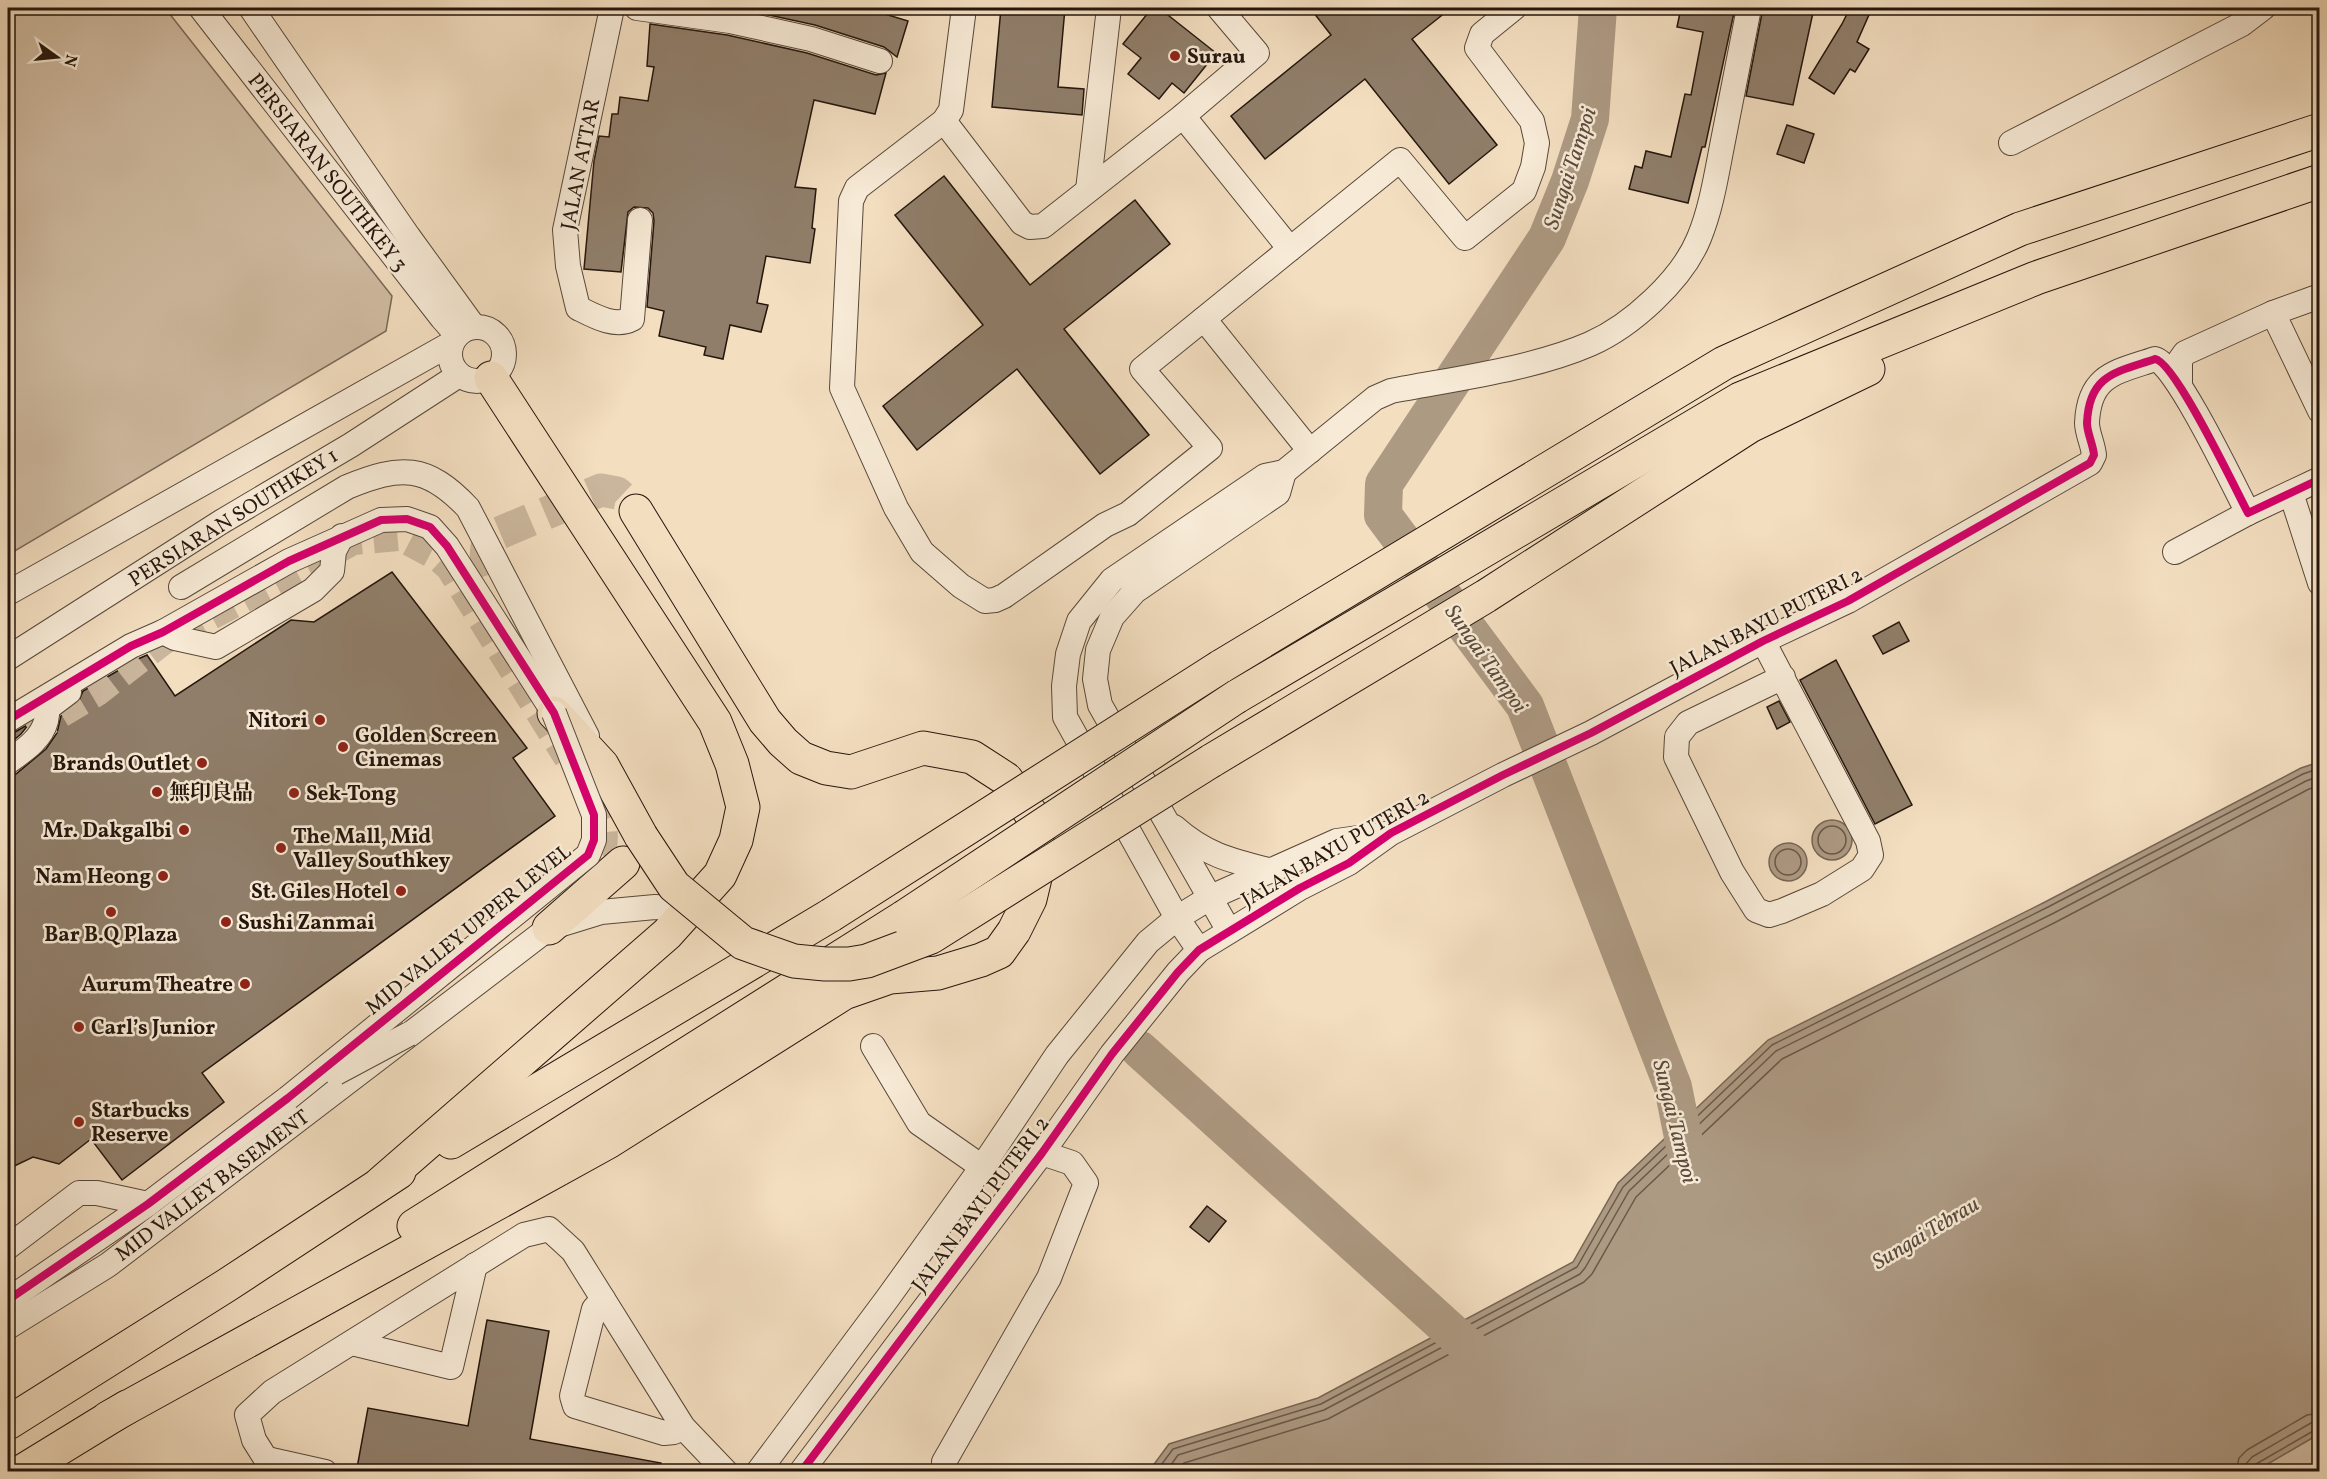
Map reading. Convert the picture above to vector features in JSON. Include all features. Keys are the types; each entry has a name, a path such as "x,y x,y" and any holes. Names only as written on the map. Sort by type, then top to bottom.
{"highway":[{"path":"8,1423 227,1285 381,1183 831,915 1220,667 1724,363 2020,229 2319,130"},
{"path":"21,1472 904,917 1236,697 1745,412 2036,278 2319,181"},
{"path":"381,1183 667,934 720,875 736,840 743,807 732,764 715,722 497,386"},
{"path":"554,713 602,765 641,836 674,886 743,943 794,961 825,964 867,961 931,937 1211,761 1486,596 1745,412"},
{"path":"108,1418 608,1142 844,993 890,977 938,973 981,960 999,952 1014,931 1030,899 1040,857 1032,814 1006,779 972,757 923,747 852,772 826,768 801,758 765,721 636,512"},
{"path":"549,928 623,863"}],"street":[{"name":"PERSIARAN SOUTHKEY 3","path":"201,8 451,335"},
{"name":"PERSIARAN SOUTHKEY 3","path":"251,8 408,236 451,335"},
{"name":"JALAN ATTAR","path":"612,8 566,230 568,266 578,308 598,318 624,323 632,319 640,220"},
{"path":"637,8 730,21 812,39 880,62"},
{"path":"964,8 951,110 944,121 857,188 851,201 842,388 896,508 922,552 961,586 985,601 1004,596 1105,525 1128,514 1210,448 1142,369 1400,160 1465,238 1524,191 1533,167 1537,143 1532,120 1486,62 1478,48 1482,34 1514,8"},
{"path":"1088,190 1109,8"},
{"path":"944,121 1022,223 1030,227 1043,225 1183,116 1257,53 1219,8"},
{"path":"1199,950 1177,918 1065,717 1064,686 1068,654 1079,621 1112,580 1265,476 1284,472 1375,398 1391,391 1552,358 1591,344 1627,321 1658,295 1681,269 1698,239 1711,199 1749,8"},
{"path":"2011,143 2242,24 2263,8"},
{"path":"1183,116 1290,249"},
{"path":"2248,513 2180,383 2180,360 2185,353 2273,313 2319,296"},
{"path":"2273,313 2319,411"},
{"path":"1204,319 1310,451"},
{"path":"492,331 503,346 497,386 479,389 450,382 453,369 450,360 451,335 492,331"},
{"name":"PERSIARAN SOUTHKEY 1","path":"8,593 451,335"},
{"name":"JALAN BAYU PUTERI 2","path":"801,1472 1042,1153 1112,1054 1178,972 1199,950 1300,888 1349,862 1392,833 1503,775 1591,733 1763,641 1848,601 2090,463 2094,458 2094,450 2087,423 2090,403 2094,393 2107,376 2158,359 2180,383"},
{"name":"PERSIARAN SOUTHKEY 1","path":"8,658 221,522 340,452 450,382"},
{"path":"277,530 340,452"},
{"path":"181,587 347,487 370,478 400,471 430,477 452,490 468,508 602,765"},
{"path":"1229,931 1100,705 1095,679 1098,650 1112,617 1135,591 1278,493 1284,472"},
{"path":"2175,552 2319,479"},
{"path":"2291,493 2319,583"},
{"name":"MID VALLEY UPPER LEVEL","path":"8,1300 148,1204 288,1098 588,855 594,840 594,815 554,713 447,546 430,527 407,519 381,520 289,561 163,632 131,646 27,712"},
{"path":"163,632 175,638 216,647 313,590 332,571 334,551 342,536"},
{"path":"1763,641 1783,677 1868,841 1871,855 1862,869 1822,894 1769,915 1756,910 1732,872 1676,757 1677,737 1688,723 1783,677"},
{"path":"8,762 30,746 40,735 46,721 27,712"},
{"path":"1161,814 1189,840 1211,854 1272,871"},
{"name":"JALAN BAYU PUTERI 2","path":"758,1472 982,1167 1057,1055 1148,942 1177,918 1211,897 1337,841 1392,833"},
{"path":"288,1098 410,1034 549,928 601,912 655,907 689,909"},
{"name":"MID VALLEY BASEMENT","path":"8,1327 108,1265 410,1034"},
{"path":"873,1046 919,1123 982,1167"},
{"path":"944,1462 1049,1278 1086,1183 1072,1163 1042,1153"},
{"path":"8,1248 79,1193 97,1192 148,1204"},
{"path":"325,1472 270,1465 254,1440 247,1415 272,1392 475,1265 525,1235 549,1230 573,1251 683,1427 718,1469"},
{"path":"352,1343 451,1367 475,1265"},
{"path":"603,1299 594,1309 572,1396 575,1406 664,1432 674,1432 683,1427"}],"shaded area":[{"path":"8,8 165,8 392,296 386,331 8,555"},
{"path":"2319,1434 2319,1471 2254,1471"}],"water":[{"name":"Sungai Tebrau","path":"2319,762 2319,1434 2254,1472 1149,1471 1169,1444 1318,1398 1573,1262 1618,1183 1768,1040 2045,902 2301,768"},
{"path":"1832,820 1840,821 1846,826 1851,832 1851,848 1846,854 1840,859 1832,860 1824,859 1818,854 1813,848 1812,840 1813,832 1818,826 1824,821"},
{"path":"1788,843 1801,849 1807,862 1801,875 1788,881 1775,875 1769,862 1775,849"}],"building":[{"path":"736,8 865,8 908,21 897,57 884,47 815,25"},
{"path":"1001,8 1065,8 1058,87 1084,89 1082,115 992,107"},
{"name":"Surau","path":"1152,8 1159,8 1216,53 1184,93 1172,83 1159,99 1128,74 1141,58 1123,44"},
{"path":"1310,8 1451,8 1412,39 1497,145 1449,184 1365,79 1265,159 1231,116 1331,35"},
{"path":"1681,8 1735,8 1705,147 1702,147 1688,203 1629,189 1635,166 1642,168 1646,151 1671,157 1685,94 1691,95 1703,32 1677,27"},
{"path":"1763,8 1814,8 1793,105 1746,96"},
{"path":"1850,8 1872,8 1857,42 1869,49 1855,72 1850,69 1834,94 1809,78"},
{"path":"650,24 727,35 807,53 876,75 886,73 875,114 814,100 795,187 816,189 812,228 815,229 810,263 766,256 757,303 768,305 761,332 730,325 723,359 704,355 706,347 659,336 664,311 647,307 654,221 653,213 648,208 634,207 628,212 621,272 584,269 594,161 599,136 609,137 612,114 618,114 620,97 648,101 654,67 647,66"},
{"path":"1787,125 1814,134 1804,163 1777,154"},
{"path":"944,176 1030,285 1135,200 1170,244 1064,329 1149,435 1100,474 1017,369 917,450 883,406 983,325 895,215"},
{"name":"The Mall, Mid Valley Southkey","path":"392,572 527,748 513,758 555,816 202,1073 224,1102 122,1180 91,1139 59,1164 33,1157 8,1169 8,776 16,774 46,749 57,733 61,716 78,703 83,691 138,659 147,655 175,696 291,620 314,622"},
{"path":"1899,622 1909,641 1883,654 1873,636"},
{"path":"1836,660 1912,805 1875,824 1800,680"},
{"path":"1779,701 1790,722 1777,729 1767,707"},
{"path":"29,724 21,734 8,745 8,736"},
{"path":"1207,1206 1226,1221 1209,1242 1190,1227"},
{"path":"487,1320 549,1331 530,1439 661,1463 660,1472 375,1472 357,1468 368,1408 468,1426"}],"waterway":[{"name":"Sungai Tampoi","path":"1598,8 1590,119 1570,181 1547,238 1384,484 1383,515 1525,706 1673,1087 1690,1172"},
{"path":"1140,1050 1486,1363"}],"tunnel":[{"path":"491,574 486,556 490,537 601,490 617,493 636,511"},
{"path":"31,734 98,694 164,643 354,543 399,539 437,559 448,569 566,759"},
{"path":"575,878 604,855 606,837 604,824 589,797"}],"cycle path":[{"path":"801,1472 1042,1153 1112,1054 1178,972 1199,950 1300,888 1349,863 1391,833 1591,733 1763,641 1848,601 2090,463 2094,455 2087,427 2089,407 2099,385 2117,372 2155,359 2164,365 2190,402 2248,513 2320,479"},
{"path":"8,720 131,646 163,632 289,561 381,520 407,519 430,527 447,546 554,713 594,815 594,840 588,855 288,1098 148,1204 8,1300"}],"place":[{"name":"Surau","path":"1175,56"},
{"name":"Nitori","path":"320,720"},
{"name":"Golden Screen Cinemas","path":"343,747"},
{"name":"Brands Outlet","path":"202,763"},
{"name":"無印良品","path":"157,792"},
{"name":"Sek-Tong","path":"294,793"},
{"name":"Mr. Dakgalbi","path":"184,830"},
{"name":"The Mall, Mid Valley Southkey","path":"281,848"},
{"name":"Nam Heong","path":"163,876"},
{"name":"St. Giles Hotel","path":"401,891"},
{"name":"Bar B.Q Plaza","path":"111,912"},
{"name":"Sushi Zanmai","path":"226,922"},
{"name":"Aurum Theatre","path":"245,984"},
{"name":"Carl’s Junior","path":"79,1027"},
{"name":"Starbucks Reserve","path":"79,1122"}]}
